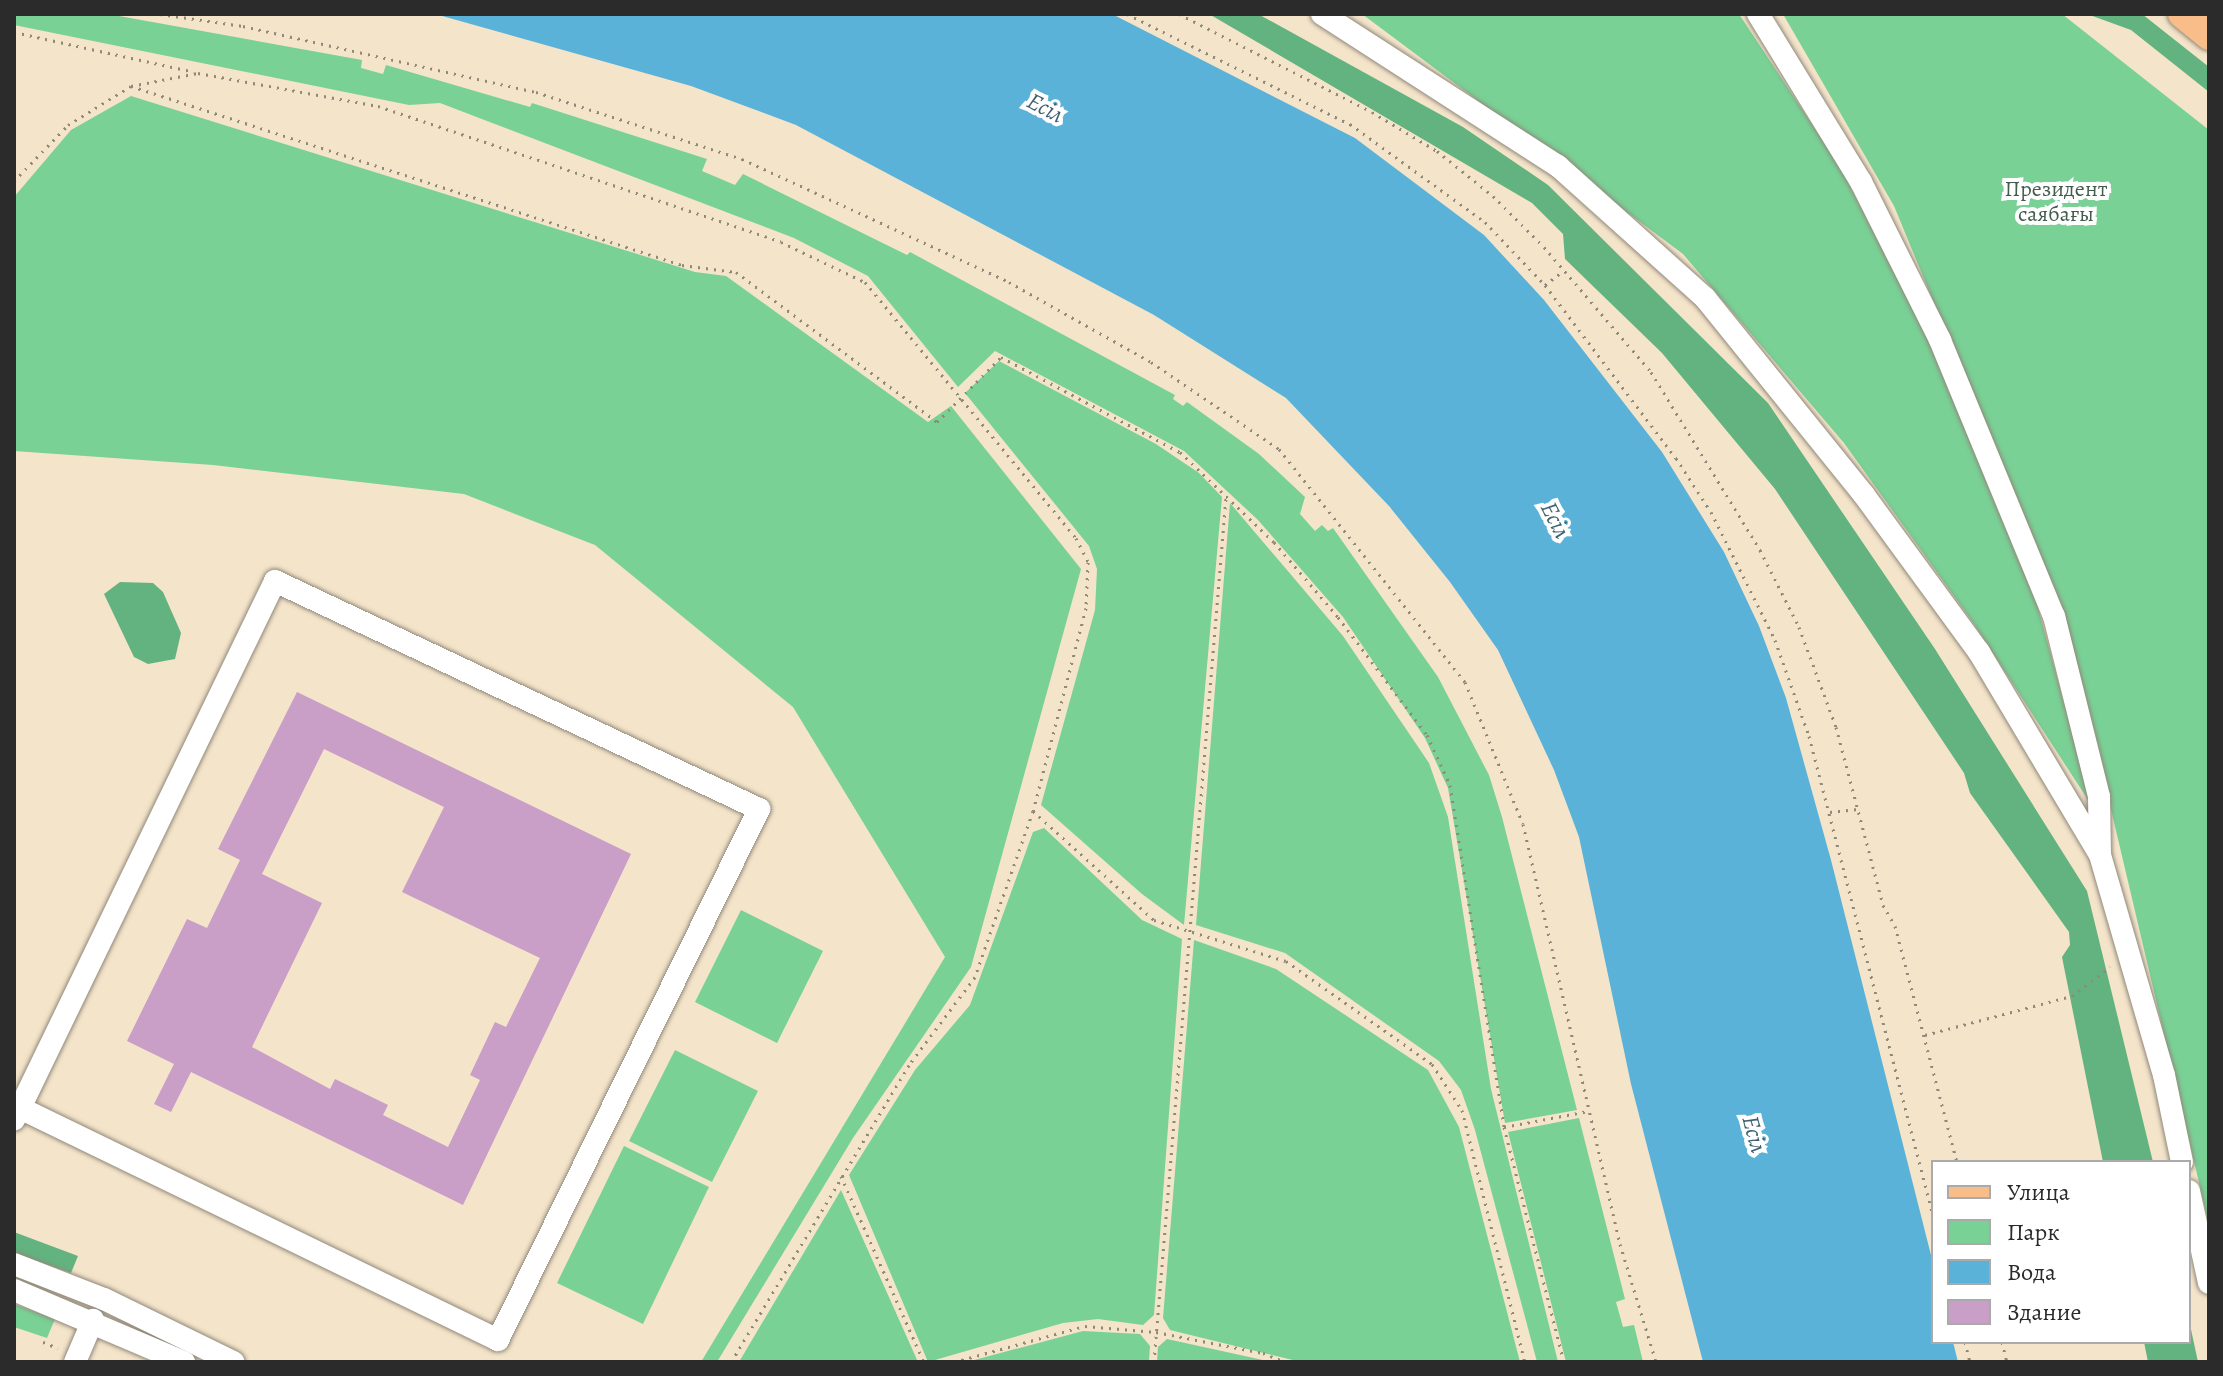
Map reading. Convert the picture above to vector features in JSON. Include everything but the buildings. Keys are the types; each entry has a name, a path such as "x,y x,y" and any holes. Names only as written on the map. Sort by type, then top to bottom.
{"main road":[{"path":"2182,14 2209,36"},
{"path":"2199,14 2209,23"}],"street":[{"path":"1322,14 1558,166 1705,298 1864,495 1979,652 2100,855 2181,1160"},
{"path":"1758,14 1861,182 1940,340 2054,616 2099,797 2100,855"},
{"path":"275,581 759,809 498,1340 16,1111 275,581"},
{"path":"2191,1200 2209,1283"},
{"path":"14,1264 104,1299 233,1362"},
{"path":"14,1290 93,1320 184,1362"},
{"path":"75,1362 93,1320"}],"path":[{"path":"160,14 243,26 536,92 742,159 1009,282 1151,362 1279,449 1465,682 1523,824 1620,1244 1656,1362"},
{"path":"1127,14 1382,144 1508,241 1641,409 1711,512 1786,668 1830,812 1931,1208"},
{"path":"1179,14 1372,112 1437,151 1493,196 1564,270 1651,372 1760,550 1799,627 1836,727 1925,1035 1956,1160"},
{"path":"14,32 198,73 378,106 781,242 865,282 1076,538 1088,562 1086,608 1033,811 975,977 909,1065 731,1362"},
{"path":"14,181 68,125 131,86 198,73"},
{"path":"131,86 682,265 736,272 937,422 1001,357 1180,452 1274,542 1338,617 1427,735 1450,785 1504,1127 1564,1362"},
{"path":"1545,285 1564,270"},
{"path":"1154,1362 1226,496"},
{"path":"1830,812 1858,809"},
{"path":"1033,811 1154,920 1286,961 1432,1064 1462,1110 1525,1362"},
{"path":"1925,1035 2072,996 2128,952"},
{"path":"1504,1127 1589,1111"},
{"path":"841,1176 924,1362"},
{"path":"954,1362 1085,1326 1156,1332 1263,1353 1285,1362"}],"green space":[{"path":"14,14 108,14 362,60 361,68 383,74 386,65 530,107 532,103 707,159 702,171 735,185 743,174 907,255 910,252 1175,395 1173,399 1183,406 1187,402 1259,454 1305,497 1300,514 1315,531 1322,525 1328,531 1333,528 1438,677 1489,775 1577,1110 1505,1123 1448,788 1425,738 1343,617 1258,520 1184,451 995,351 958,387 868,276 794,238 440,103 409,105 14,25"},
{"path":"1209,14 1258,14 1463,127 1548,185 1768,403 1935,649 2087,891 2153,1160 2103,1160 2062,957 2070,945 2069,932 1970,793 1964,773 1775,489 1662,353 1565,259 1563,234 1532,203"},
{"path":"1362,14 1739,14 1839,165 1951,384 2037,604 2092,806 1974,624 1844,443 1683,254"},
{"name":"Президент саябағы","path":"1783,14 2062,14 2209,130 2209,1225 2068,627 1894,206"},
{"path":"2087,14 2142,14 2209,67 2209,92 2131,30"},
{"path":"131,96 695,272 726,276 928,422 951,406 1081,569 971,967 853,1138 717,1362 701,1362 945,957 793,707 595,545 464,494 213,465 14,451 14,197 71,130"},
{"path":"999,361 1156,444 1199,473 1222,497 1184,925 1142,894 1041,805 1095,610 1097,569 1089,546 965,393"},
{"path":"1230,503 1343,636 1429,763 1448,817 1491,1089 1558,1362 1537,1362 1475,1130 1461,1090 1439,1061 1285,953 1196,925"},
{"path":"120,582 153,583 163,592 181,633 175,659 148,664 134,657 104,594"},
{"path":"1044,828 1142,920 1182,939 1154,1315 1143,1325 1098,1319 1063,1323 928,1362 849,1175 915,1070 970,1005 1033,832"},
{"path":"741,910 823,951 777,1043 695,1002"},
{"path":"1194,940 1276,969 1428,1070 1459,1127 1520,1362 1301,1362 1170,1330 1163,1318"},
{"path":"675,1050 758,1091 712,1182 629,1141"},
{"path":"1579,1118 1625,1299 1616,1302 1623,1327 1634,1325 1643,1362 1566,1362 1508,1132"},
{"path":"624,1146 709,1187 643,1324 557,1283"},
{"path":"841,1190 918,1362 739,1362"},
{"path":"14,1232 78,1256 71,1273 14,1253"},
{"path":"14,1304 55,1319 47,1338 14,1327"},
{"path":"2191,1329 2198,1362 2148,1362 2144,1344 2191,1344"},
{"path":"1083,1331 1140,1334 1150,1346 1149,1362 967,1362"},
{"path":"1167,1339 1268,1362 1157,1362 1158,1347"}],"water":[{"name":"Есіл","path":"435,14 1112,14 1355,138 1484,235 1544,300 1662,452 1724,552 1759,626 1786,698 1831,860 1931,1255 1931,1344 1954,1344 1958,1362 1703,1362 1631,1084 1579,837 1554,770 1498,650 1450,582 1389,506 1286,398 1154,315 796,125 691,86"}]}
